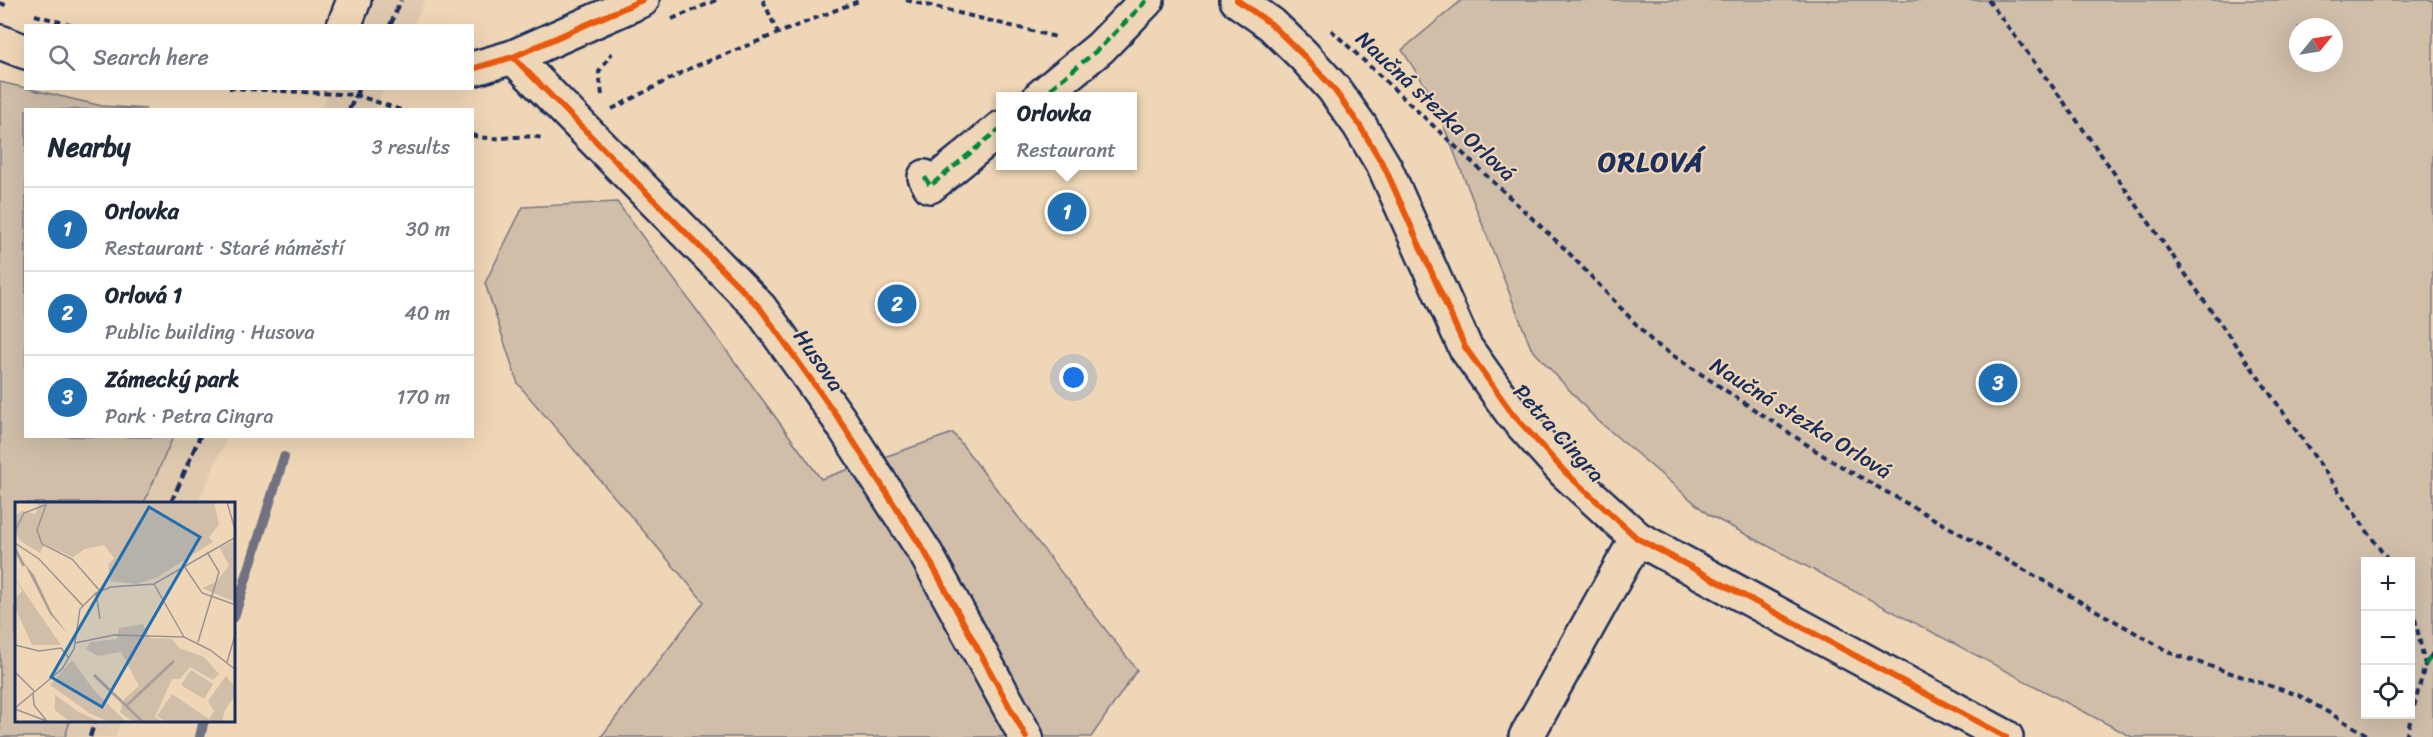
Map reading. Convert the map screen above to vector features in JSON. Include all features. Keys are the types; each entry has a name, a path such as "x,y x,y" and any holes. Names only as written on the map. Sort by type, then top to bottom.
{"street":[{"path":"345,24 354,0"},
{"path":"474,68 513,57 642,0"},
{"path":"1045,92 1100,48 1147,0"},
{"name":"Petra Cingra","path":"1237,0 1271,24 1303,55 1333,88 1360,126 1385,168 1465,347 1512,413 1565,472 1637,538 2006,737"},
{"path":"0,42 24,51"},
{"name":"Husova","path":"513,57 760,308 838,419 926,554 1026,737"},
{"path":"925,177 930,186 996,132"},
{"path":"1526,737 1637,538"}],"path":[{"path":"763,0 778,33"},
{"path":"608,111 691,68 861,0"},
{"path":"906,0 1100,48"},
{"path":"1988,0 2061,98 2386,557"},
{"path":"0,3 11,7"},
{"path":"34,14 68,24"},
{"path":"265,90 356,95 395,108"},
{"path":"2413,611 2425,665"},
{"path":"2406,737 2425,665 2433,654"}],"shaded area":[{"path":"371,0 425,0 413,24 360,24"},
{"path":"1462,0 2433,0 2433,737 2132,737 1709,515 1595,418 1531,348 1432,96 1402,50"},
{"path":"0,82 24,88 24,90 34,90 102,106 131,108 24,108 24,438 173,438 144,502 15,502 15,722 70,722 65,737 0,737"},
{"path":"330,90 384,90 375,108 321,108"},
{"path":"617,202 821,479 953,433 1137,670 1091,737 601,737 704,602 518,384 485,283 523,207"},
{"path":"173,438 227,438 198,502 144,502"},
{"path":"70,722 120,722 116,737 65,737"}],"waterway":[{"path":"236,611 284,457"},
{"path":"200,737 204,722"}],"railway":[{"path":"391,24 401,0"},
{"path":"350,108 358,90"},
{"path":"171,502 199,438"},
{"path":"90,737 94,722"}],"marked path":[{"path":"1046,92 1100,48 1147,0"},
{"path":"925,177 930,186 996,132"},
{"path":"2425,665 2433,653"}],"cycle path":[{"path":"474,68 513,57 642,0"},
{"path":"1237,0 1271,24 1303,55 1333,88 1360,126 1385,168 1465,347 1512,413 1565,472 1637,538 2006,737"},
{"path":"513,57 760,308 839,419 926,554 1026,737"}],"place":[{"name":"Orlovka","path":"1067,212"},
{"name":"Orlová 1","path":"897,304"},
{"name":"Zámecký park","path":"1998,383"}],"district":[{"name":"ORLOVÁ","path":"1651,161"}]}
